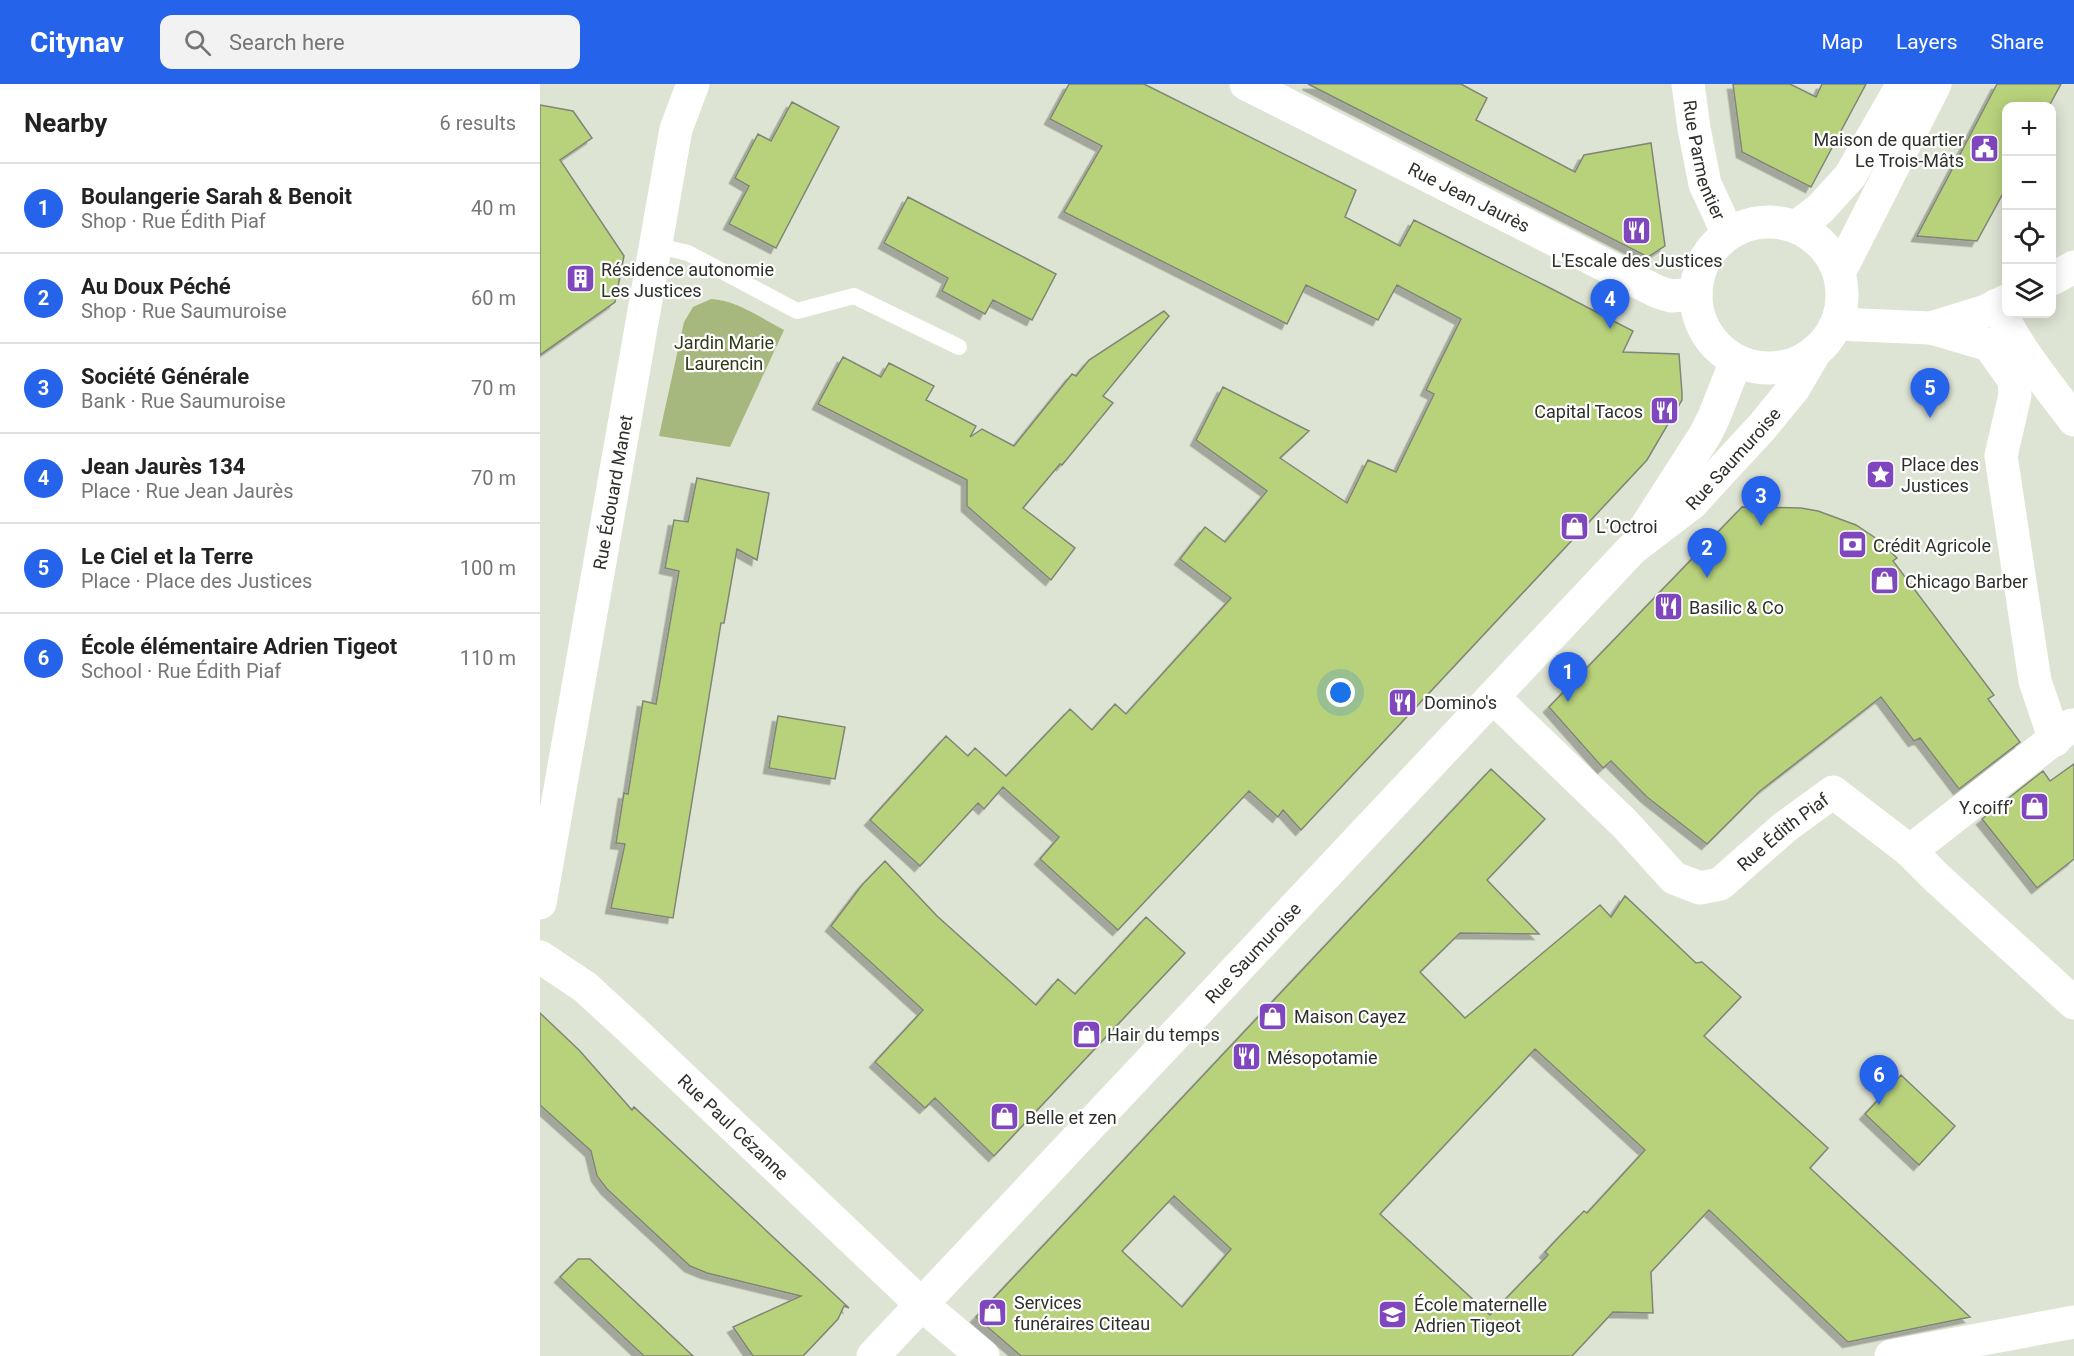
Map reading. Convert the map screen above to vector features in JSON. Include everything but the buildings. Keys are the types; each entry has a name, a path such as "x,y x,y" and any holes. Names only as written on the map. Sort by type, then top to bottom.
{"street":[{"name":"Rue Édouard Manet","path":"540,903 545,839 676,129 693,84"},
{"name":"Rue Jean Jaurès","path":"1246,84 1658,292 1671,296 1696,294"},
{"name":"Rue Parmentier","path":"1688,84 1705,184 1728,234"},
{"path":"1796,227 1820,209 1850,176 1903,84"},
{"path":"1839,273 1935,84"},
{"path":"1767,222 1787,224 1815,238 1835,263 1839,273 1842,304 1837,324 1824,344 1804,360 1777,368 1763,368 1736,361 1720,349 1707,333 1699,314 1696,294 1699,274 1707,256 1728,234 1747,225 1767,222"},
{"path":"2056,277 2074,267"},
{"path":"1931,328 1986,311 2002,303"},
{"path":"2005,318 2006,324 2031,364 2074,420"},
{"path":"1837,324 1931,328 1989,345 2014,380 2015,395 2001,456 2035,681 2065,732 1910,850"},
{"name":"Rue Saumuroise","path":"873,1356 1632,549 1690,504 1762,428 1794,388 1815,352"},
{"name":"Rue Saumuroise","path":"1632,549 1705,435 1736,361"},
{"name":"Rue Édith Piaf","path":"1493,697 1625,824 1674,878 1700,888 1720,884 1785,827 1833,792 1910,850 1937,878 2074,1003"},
{"name":"Rue Paul Cézanne","path":"540,957 585,987 921,1304 983,1356"},
{"path":"1891,1356 2074,1322"}],"lane":[{"path":"655,245 688,253 797,311 854,296 958,347"}],"green space":[{"name":"Jardin Marie Laurencin","path":"711,299 739,306 784,330 730,447 659,436 684,322 693,307"}],"place":[{"name":"Maison de quartier Le Trois-Mâts","path":"1985,149"},
{"name":"L'Escale des Justices","path":"1637,231"},
{"name":"Résidence autonomie Les Justices","path":"580,279"},
{"name":"Jean Jaurès 134","path":"1610,329"},
{"name":"Capital Tacos","path":"1664,411"},
{"name":"Le Ciel et la Terre","path":"1930,418"},
{"name":"Place des Justices","path":"1880,474"},
{"name":"L’Octroi","path":"1575,526"},
{"name":"Société Générale","path":"1761,526"},
{"name":"Crédit Agricole","path":"1852,545"},
{"name":"Au Doux Péché","path":"1707,578"},
{"name":"Chicago Barber","path":"1884,581"},
{"name":"Basilic & Co","path":"1668,607"},
{"name":"Domino's","path":"1403,702"},
{"name":"Boulangerie Sarah & Benoit","path":"1568,702"},
{"name":"Y.coiff’","path":"2034,807"},
{"name":"Maison Cayez","path":"1273,1016"},
{"name":"Hair du temps","path":"1086,1034"},
{"name":"Mésopotamie","path":"1246,1057"},
{"name":"École élémentaire Adrien Tigeot","path":"1879,1105"},
{"name":"Belle et zen","path":"1004,1117"},
{"name":"Services funéraires Citeau","path":"993,1312"},
{"name":"École maternelle Adrien Tigeot","path":"1393,1314"}]}
